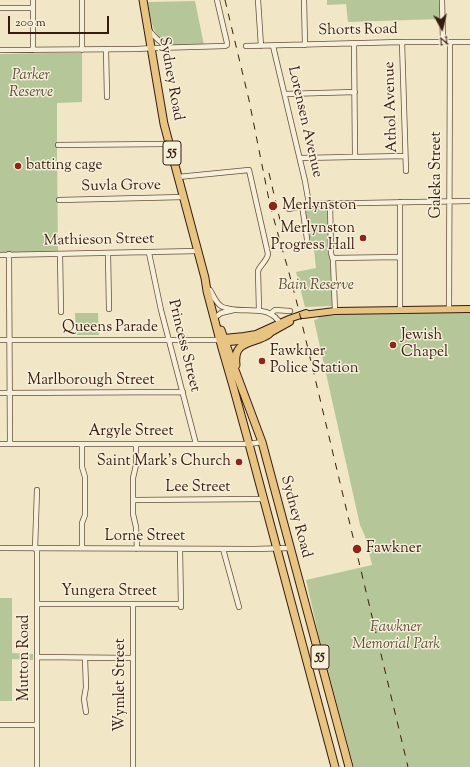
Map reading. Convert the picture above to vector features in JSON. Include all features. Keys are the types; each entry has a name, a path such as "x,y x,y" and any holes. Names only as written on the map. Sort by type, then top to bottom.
{"highway":[{"name":"Sydney Road","path":"143,0 163,117 205,278 207,291 223,340 262,442 349,767"},
{"name":"Sydney Road","path":"205,278 218,316 263,499 335,767"},
{"path":"237,376 235,357 239,348 245,344 264,338 269,334"}],"main road":[{"path":"223,340 252,340 260,338 269,334 294,317 301,315 335,311 470,308"},
{"path":"223,340 250,335 280,326"}],"street":[{"path":"33,50 34,0"},
{"path":"82,0 82,50"},
{"path":"0,50 224,47 227,43 217,0"},
{"path":"258,0 262,46"},
{"path":"304,0 305,45"},
{"path":"442,0 442,42"},
{"path":"0,8 33,8"},
{"path":"147,27 155,39 168,48"},
{"name":"Shorts Road","path":"246,46 402,42 470,42"},
{"name":"Athol Avenue","path":"402,42 406,172"},
{"name":"Galeka Street","path":"449,309 450,42"},
{"path":"354,44 355,156"},
{"name":"Lorensen Avenue","path":"273,46 300,158 309,204"},
{"path":"153,60 156,51 168,48"},
{"path":"106,49 107,97"},
{"path":"285,94 355,92"},
{"path":"58,145 169,143"},
{"path":"300,158 405,156"},
{"path":"178,177 249,170 268,254 267,258 258,269 259,310"},
{"name":"Suvla Grove","path":"59,200 184,197"},
{"path":"289,208 309,204 330,203 470,201"},
{"path":"400,202 400,310"},
{"path":"330,203 331,253 333,258 335,311"},
{"path":"302,205 308,239 307,246"},
{"name":"Mathieson Street","path":"0,254 149,253 198,251"},
{"path":"108,253 109,310"},
{"name":"Princess Street","path":"149,253 161,310 196,444"},
{"path":"9,254 10,444"},
{"path":"60,254 61,312"},
{"path":"333,258 400,257"},
{"path":"210,290 221,306 236,310 263,310 272,315 280,326"},
{"path":"218,316 236,310"},
{"path":"272,315 274,311 290,311"},
{"name":"Queens Parade","path":"0,340 223,340"},
{"name":"Marlborough Street","path":"0,393 183,392"},
{"name":"Argyle Street","path":"0,444 249,444 262,442"},
{"path":"82,444 82,464 85,477 85,514 82,523 82,548"},
{"path":"136,444 136,466 133,478 133,514 136,527 136,549"},
{"name":"Mutton Road","path":"37,767 36,549 38,490"},
{"name":"Lee Street","path":"133,500 263,499"},
{"name":"Lorne Street","path":"0,548 290,548"},
{"name":"Yungera Street","path":"36,604 181,605 180,549"},
{"path":"223,549 239,607"},
{"name":"Wymlet Street","path":"133,604 133,767"},
{"path":"37,657 133,658"},
{"path":"85,658 86,687 84,699 86,712"},
{"path":"0,725 37,725"}],"green space":[{"path":"327,0 440,0 440,19 348,22 346,4 327,5"},
{"path":"195,1 204,45 172,45 160,39 156,34 152,22 148,2"},
{"name":"Parker Reserve","path":"82,53 82,102 57,103 58,252 0,253 0,54"},
{"name":"Bain Reserve","path":"307,206 326,206 329,209 327,212 328,254 331,260 332,306 305,307 296,272 316,268 314,250 319,249 319,241 309,242 304,209"},
{"name":"Fawkner Memorial Park","path":"470,311 470,767 354,767 319,637 306,580 372,565 365,536 360,525 314,320 318,319 319,316 339,315 340,313"},
{"path":"75,313 98,313 99,335 76,335"},
{"path":"0,598 12,598 12,653 33,654 33,660 12,659 12,701 0,701"}],"railway":[{"path":"225,0 249,100 270,205 298,307 408,767"},
{"path":"269,173 283,233"}],"place":[{"name":"batting cage","path":"18,166"},
{"name":"Merlynston","path":"273,206"},
{"name":"Merlynston Progress Hall","path":"363,238"},
{"name":"Jewish Chapel","path":"393,345"},
{"name":"Fawkner Police Station","path":"262,361"},
{"name":"Saint Mark's Church","path":"239,462"},
{"name":"Fawkner","path":"357,549"}]}
